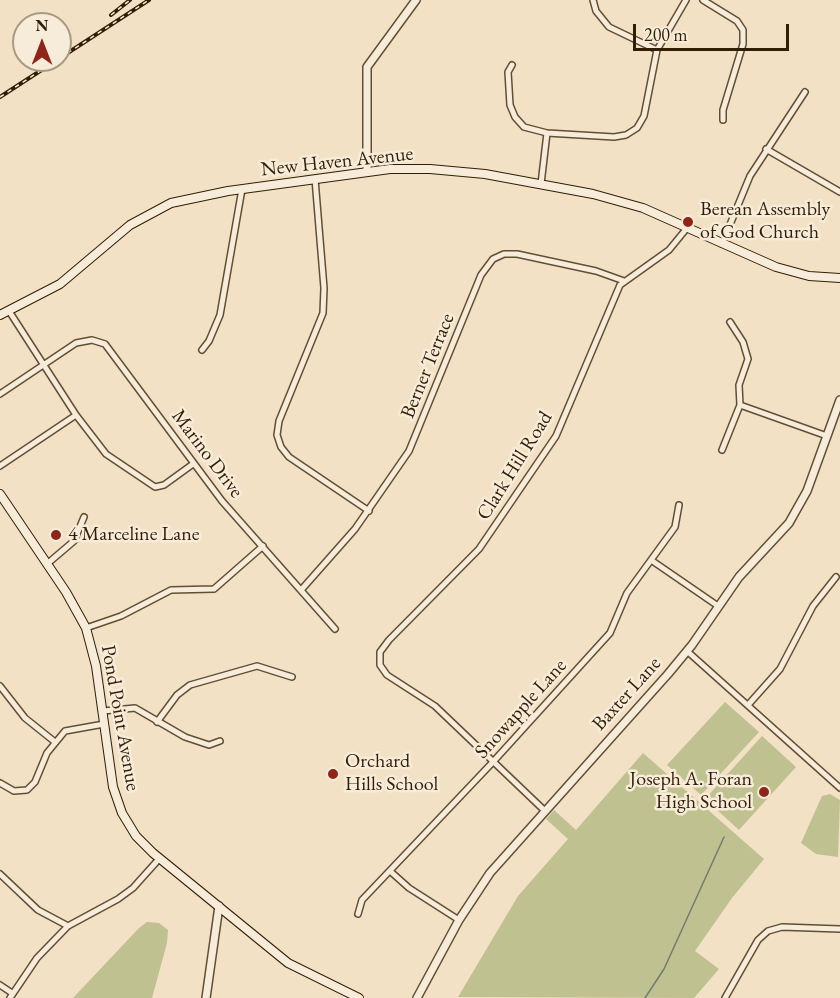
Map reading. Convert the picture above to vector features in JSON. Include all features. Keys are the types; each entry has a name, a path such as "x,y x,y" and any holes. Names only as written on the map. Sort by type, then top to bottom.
{"main road":[{"name":"New Haven Avenue","path":"0,315 73,276 119,234 150,213 186,199 366,171 430,169 485,174 628,203 794,273 840,278"},
{"name":"Pond Point Avenue","path":"0,494 86,628 95,659 118,802 136,836 159,859 288,963 359,998"}],"street":[{"path":"366,171 367,68 416,0"},
{"path":"593,0 596,11 609,27 657,50"},
{"path":"512,65 508,72 509,98 515,117 530,130 614,137 633,131 640,124 647,108 657,50 686,0"},
{"path":"703,0 737,21 743,30 743,44 723,110 723,120"},
{"path":"722,244 750,176 805,92"},
{"path":"541,184 547,133"},
{"path":"766,149 840,192"},
{"path":"315,179 324,288 323,313 279,421 278,435 281,447 289,458 369,511"},
{"path":"202,350 209,341 220,315 243,189"},
{"name":"Clark Hill Road","path":"492,763 423,696 387,675 380,664 382,648 479,549 556,436 612,300 624,281 669,250 687,228"},
{"name":"Berner Terrace","path":"302,589 369,511 409,451 481,275 493,259 504,254 517,254 596,271 624,281"},
{"path":"9,311 76,415 101,449 153,487 164,485 193,464"},
{"path":"722,450 740,405 739,385 748,357 744,342 730,322"},
{"name":"Marino Drive","path":"0,394 81,341 92,340 105,344 193,464 335,629"},
{"name":"Baxter Lane","path":"417,998 459,920 490,873 687,651 739,577 789,523 807,491 840,400"},
{"path":"740,405 827,436"},
{"path":"0,466 76,415"},
{"name":"Snowapple Lane","path":"358,915 362,900 492,763 610,633 627,593 675,527 679,505"},
{"path":"47,564 74,541 84,517"},
{"path":"86,628 121,616 163,593 179,589 214,589 263,546"},
{"path":"651,560 718,606"},
{"path":"748,705 780,669 813,606 836,577"},
{"path":"687,651 840,788"},
{"path":"157,722 177,695 190,685 257,666 292,677"},
{"path":"0,686 25,718 55,742"},
{"path":"103,711 135,708 157,722 197,741 212,745 220,741"},
{"path":"0,783 17,791 29,788 35,783 42,764 55,742 70,728 104,724"},
{"path":"492,763 545,811"},
{"path":"0,985 11,996 37,958 68,926 118,899 133,888 159,859"},
{"path":"390,871 410,888 459,920"},
{"path":"0,874 38,910 68,926"},
{"path":"206,998 219,906"},
{"path":"725,998 758,940 768,932 782,927 840,929"}],"green space":[{"path":"725,702 759,732 701,795 667,765"},
{"path":"762,736 796,767 739,830 705,799"},
{"path":"643,753 764,859 732,898 695,951 719,969 694,998 458,997 518,896 568,839 546,819 554,810 576,830"},
{"path":"830,794 840,800 838,857 816,854 801,843 822,796"},
{"path":"147,922 159,923 168,930 167,943 152,998 73,998 139,928"}],"waterway":[{"path":"645,998 664,969 724,837"}],"railway":[{"path":"111,15 130,0"},
{"path":"72,50 149,0"},
{"path":"0,97 39,72"}],"place":[{"name":"Berean Assembly of God Church","path":"688,222"},
{"name":"4 Marceline Lane","path":"56,535"},
{"name":"Orchard Hills School","path":"333,774"},
{"name":"Joseph A. Foran High School","path":"764,792"}]}
